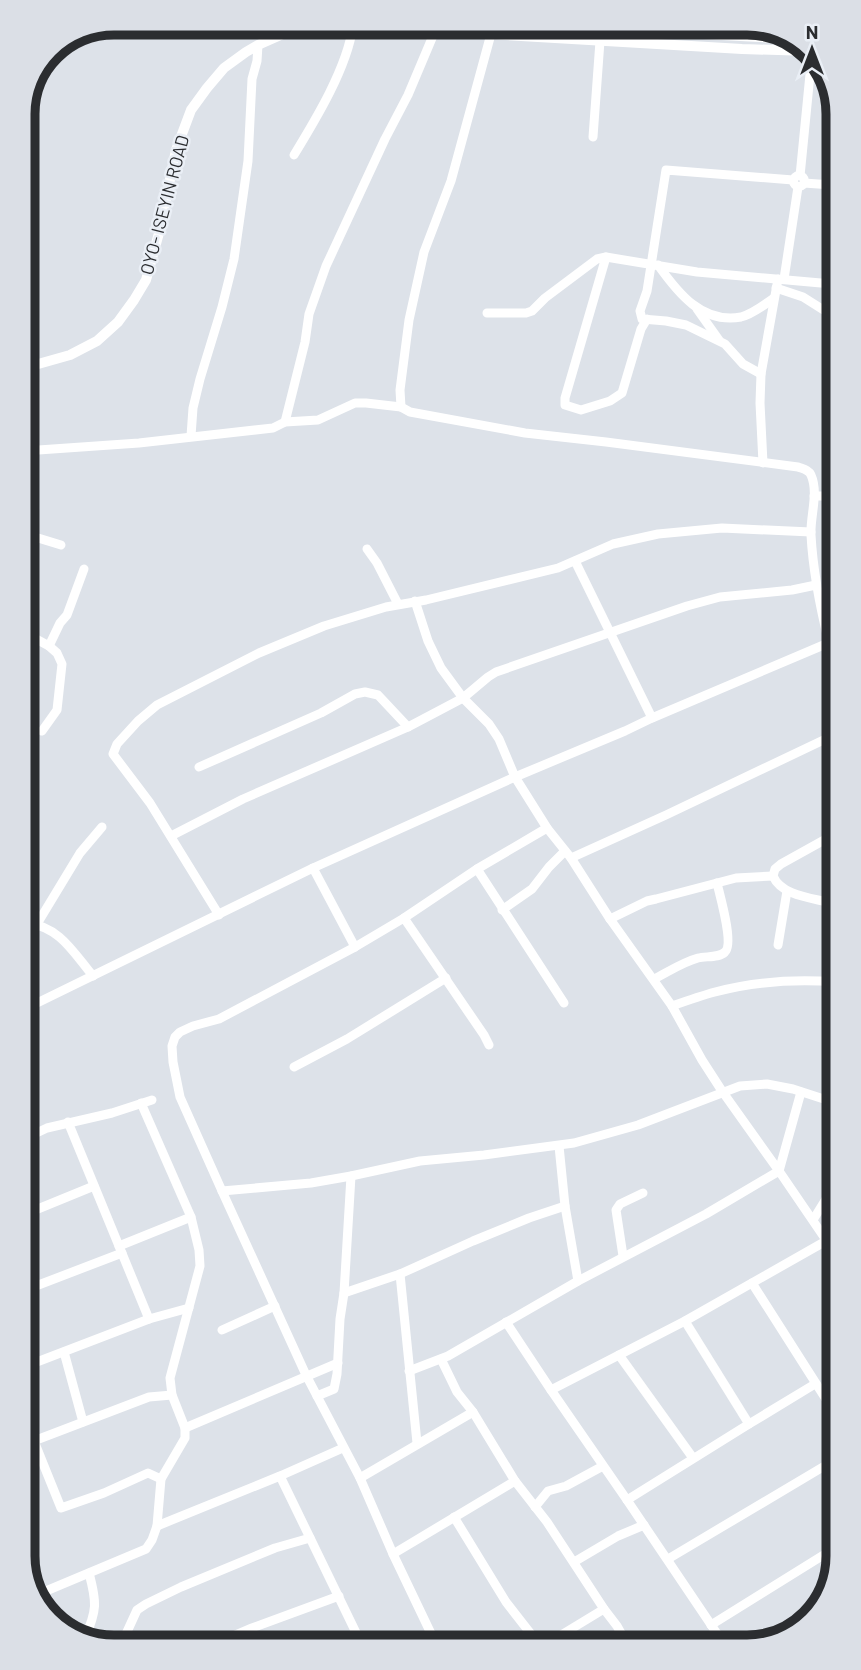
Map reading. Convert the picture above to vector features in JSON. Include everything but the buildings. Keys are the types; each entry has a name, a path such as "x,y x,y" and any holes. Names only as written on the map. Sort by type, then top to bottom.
{"main road":[{"name":"OYO- ISEYIN ROAD","path":"35,365 71,355 97,341 118,322 146,280 176,150 191,110 224,68 246,52 280,35"},
{"path":"507,35 600,41 613,35"},
{"path":"664,35 777,49"}],"street":[{"path":"294,155 314,124 352,35"},
{"path":"285,422 305,342 309,314 326,265 408,95 433,35"},
{"path":"401,407 400,390 409,320 424,252 451,181 491,35"},
{"path":"593,137 600,41"},
{"path":"191,436 193,408 200,379 234,259 248,161 252,79 258,45"},
{"path":"763,463 761,374 799,181 808,84"},
{"path":"761,374 743,364 729,346 686,325 642,319 640,311 655,265 666,170 826,184"},
{"path":"606,257 565,405 581,410 610,401 622,393 647,319"},
{"path":"487,313 532,311 597,259 606,257 778,286 826,284"},
{"path":"655,265 676,290 694,305 718,317 741,317 749,314 778,286"},
{"path":"778,286 803,297 826,312"},
{"path":"694,305 720,341"},
{"path":"35,450 139,443 273,428 285,422 329,417 355,403 401,407 410,412 525,433 798,467 811,476 814,496 811,532 816,585 826,623"},
{"path":"814,496 826,496"},
{"path":"219,915 150,803 113,754 117,744 158,705 259,653 324,626 398,604 558,568 614,544 688,530 722,528 811,532"},
{"path":"35,537 61,545"},
{"path":"367,549 398,604"},
{"path":"575,561 652,718"},
{"path":"49,646 67,615 84,569"},
{"path":"171,836 243,799 408,727 463,698 496,672 677,609 720,597 816,585"},
{"path":"415,601 428,641 441,668 463,698 489,724 499,739 516,777 547,828 568,854 610,919 654,979 722,1091 826,1241 685,1321 551,1390"},
{"path":"35,638 57,653 62,664 57,710 42,731"},
{"path":"35,1005 313,868 516,777 826,644"},
{"path":"199,767 321,713 355,694 365,692 378,695 408,727"},
{"path":"502,910 532,889 549,867 568,854 666,815 826,738"},
{"path":"93,976 60,937 37,924 80,853 102,827"},
{"path":"427,1635 360,1478 306,1376 180,1097 172,1046 174,1037 180,1032 219,1019 355,947 547,828"},
{"path":"826,839 781,864 775,869 773,876 787,891 826,902"},
{"path":"313,868 355,947"},
{"path":"477,869 564,1003"},
{"path":"610,919 647,901 736,878 773,876"},
{"path":"654,979 691,961 726,952 728,934 717,883"},
{"path":"778,945 787,891"},
{"path":"404,918 489,1045"},
{"path":"294,1067 347,1039 446,978"},
{"path":"672,1006 735,988 781,982 826,981"},
{"path":"222,1191 311,1183 420,1161 559,1146 638,1125 740,1086 767,1084 826,1100"},
{"path":"409,1371 441,1359 779,1171 801,1092"},
{"path":"35,1133 152,1100"},
{"path":"45,1592 146,1549 157,1526 161,1479 185,1438 185,1428 172,1395 170,1378 200,1266 199,1250 191,1217 141,1103"},
{"path":"68,1122 149,1319"},
{"path":"559,1146 565,1206 578,1281"},
{"path":"317,1396 334,1389 338,1374 351,1176"},
{"path":"35,1210 94,1186"},
{"path":"623,1256 616,1210 620,1204 643,1194"},
{"path":"813,1220 826,1198"},
{"path":"344,1293 400,1274 495,1232 565,1206"},
{"path":"35,1286 191,1217"},
{"path":"400,1274 417,1443"},
{"path":"752,1283 826,1400"},
{"path":"222,1331 275,1306"},
{"path":"35,1364 149,1319 189,1308"},
{"path":"685,1321 749,1424"},
{"path":"506,1322 718,1635"},
{"path":"64,1352 83,1422"},
{"path":"620,1355 693,1458"},
{"path":"441,1359 457,1392 473,1412 514,1480 536,1507 622,1635"},
{"path":"185,1428 338,1363"},
{"path":"627,1500 815,1384"},
{"path":"35,1440 149,1397 172,1395"},
{"path":"360,1478 473,1412"},
{"path":"157,1526 343,1448"},
{"path":"35,1451 61,1508 104,1493 148,1473 161,1479"},
{"path":"668,1559 826,1465"},
{"path":"536,1507 548,1491 566,1486 603,1466"},
{"path":"280,1476 358,1635"},
{"path":"393,1554 514,1480"},
{"path":"454,1517 506,1602 532,1635"},
{"path":"574,1562 618,1536 644,1525"},
{"path":"126,1635 137,1610 146,1604 275,1548 310,1538"},
{"path":"711,1625 826,1555"},
{"path":"88,1630 95,1609 95,1594 89,1573"},
{"path":"236,1635 339,1596"},
{"path":"561,1635 604,1609"}]}
